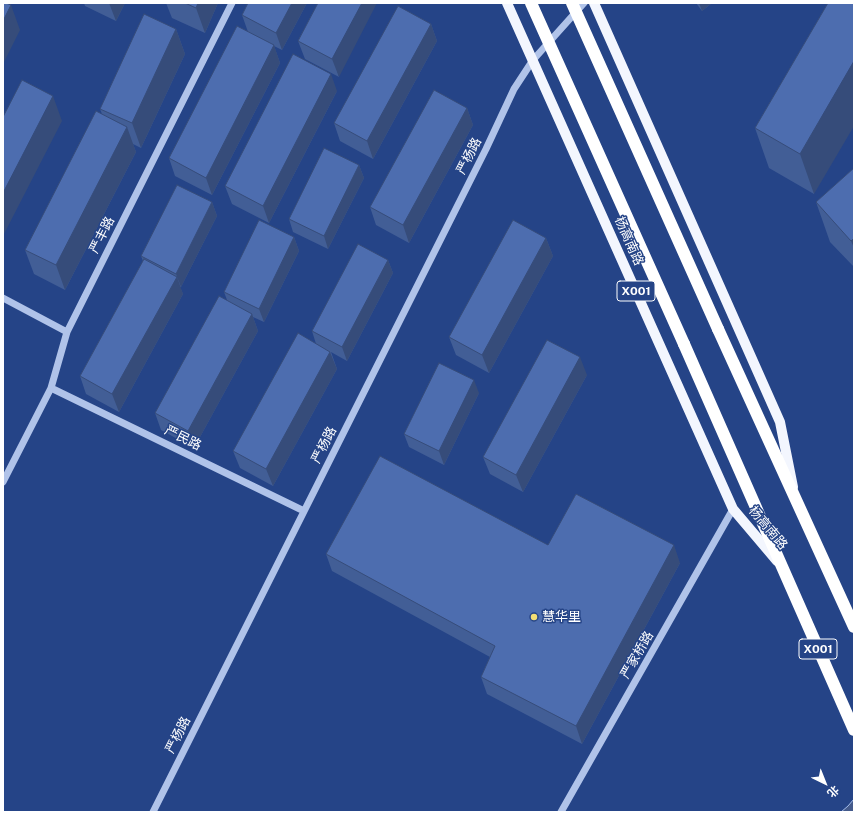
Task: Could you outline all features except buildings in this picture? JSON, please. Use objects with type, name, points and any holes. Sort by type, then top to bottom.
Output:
[{"type":"highway","name":"杨高南路","points":[[531,3],[684,344],[854,730]]},
{"type":"highway","points":[[572,3],[718,329],[854,627]]},
{"type":"main road","name":"杨高南路","points":[[507,3],[733,509],[782,567]]},
{"type":"main road","points":[[594,3],[780,422],[796,501]]},
{"type":"street","name":"严丰路","points":[[3,482],[51,388],[67,332],[232,3]]},
{"type":"street","name":"严杨路","points":[[153,812],[483,156],[514,89],[532,60],[584,3]]},
{"type":"street","points":[[3,298],[67,332]]},
{"type":"street","name":"严民路","points":[[51,388],[304,511]]},
{"type":"street","name":"严家桥路","points":[[561,812],[733,509]]},
{"type":"water","points":[[854,799],[854,812],[841,812],[848,806]]},
{"type":"place","name":"慧华里","points":[[534,617]]}]
